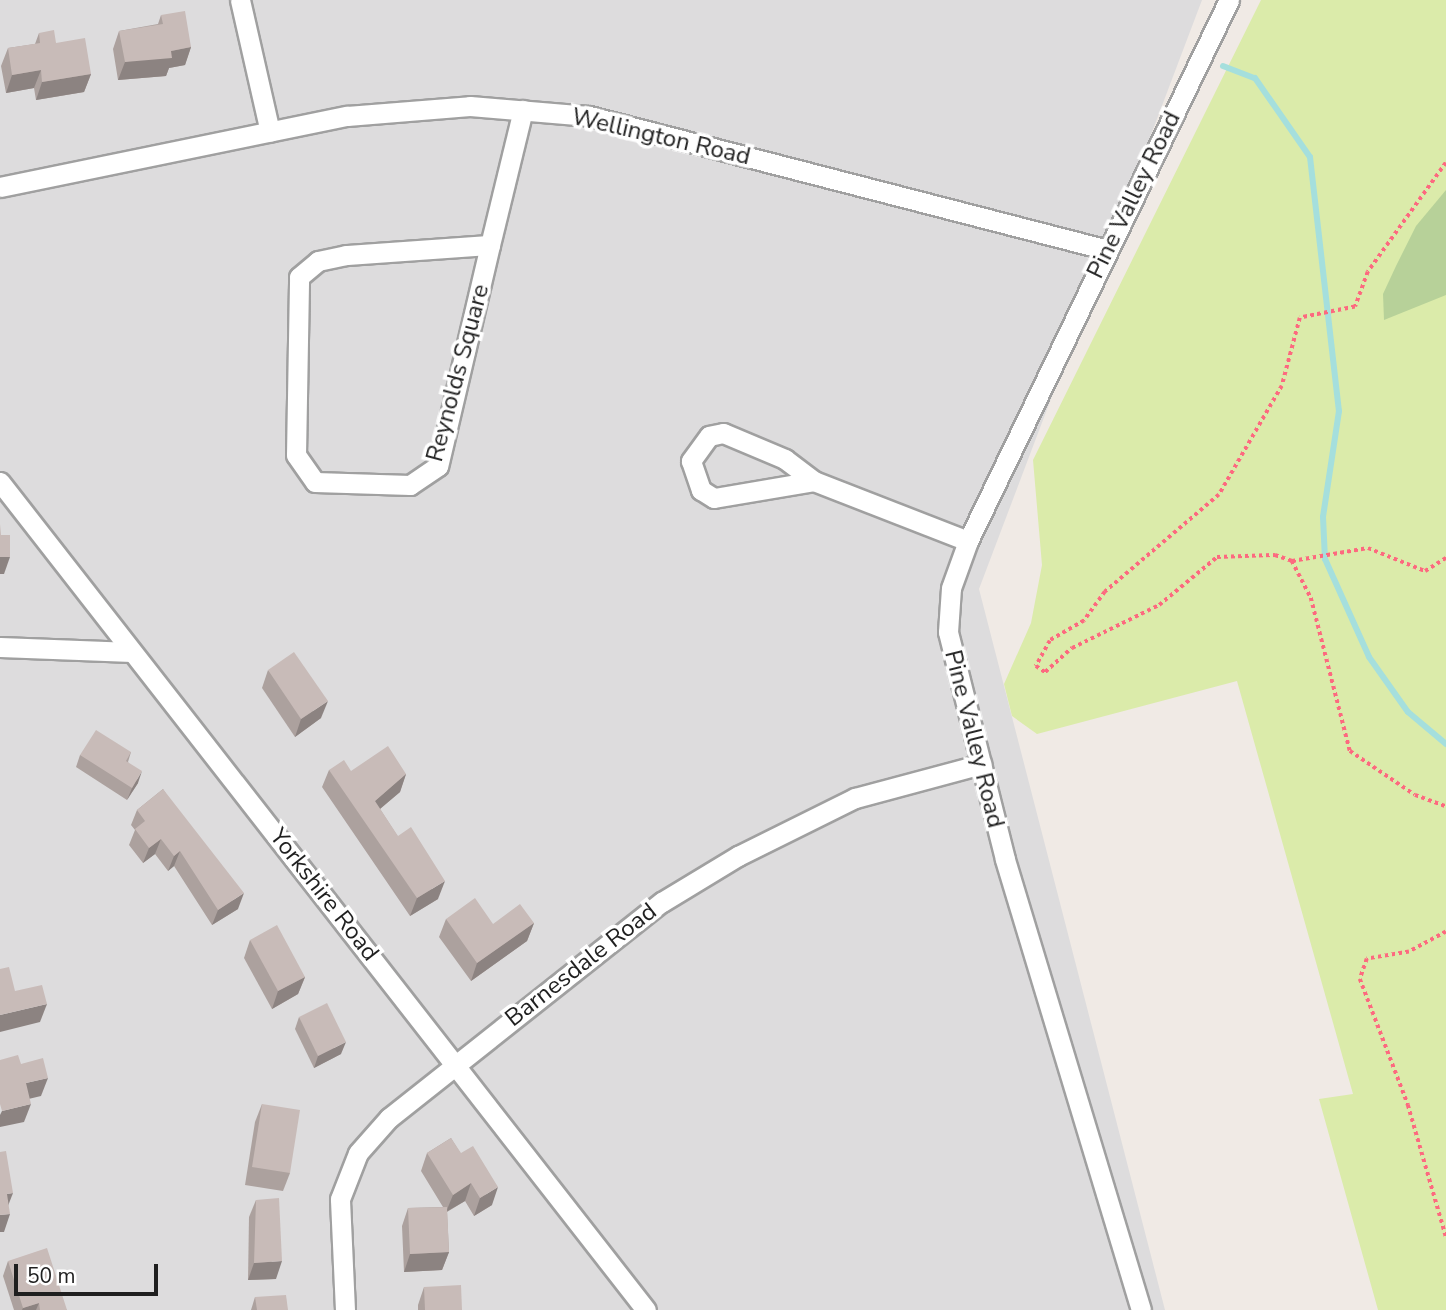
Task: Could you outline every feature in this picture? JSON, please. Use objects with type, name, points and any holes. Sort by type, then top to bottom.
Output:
[{"type":"street","points":[[240,0],[270,132]]},
{"type":"street","name":"Pine Valley Road","points":[[1141,1310],[1005,859],[948,632],[951,588],[968,541],[1229,0]]},
{"type":"street","name":"Wellington Road","points":[[0,187],[361,115],[470,106],[589,116],[1108,250]]},
{"type":"street","name":"Reynolds Square","points":[[491,245],[346,255],[318,261],[299,277],[296,454],[315,482],[410,485],[438,466],[491,245],[523,110]]},
{"type":"street","points":[[814,481],[714,498],[701,491],[691,461],[709,436],[723,433],[785,459],[814,481],[968,541]]},
{"type":"street","name":"Yorkshire Road","points":[[0,482],[646,1310]]},
{"type":"street","points":[[0,647],[132,652]]},
{"type":"street","name":"Barnesdale Road","points":[[345,1310],[337,1220],[347,1176],[370,1137],[455,1063],[662,902],[738,856],[855,798],[982,764]]},
{"type":"path","points":[[1446,163],[1362,280],[1355,307],[1342,311],[1310,313],[1297,325],[1282,386],[1231,480],[1172,540],[1105,592],[1084,621],[1050,641],[1037,666],[1045,672],[1072,648],[1159,605],[1217,557],[1253,551],[1292,561],[1342,552],[1377,550],[1424,571],[1446,558]]},
{"type":"path","points":[[1292,561],[1320,622],[1350,751],[1415,795],[1446,806]]},
{"type":"path","points":[[1446,932],[1409,952],[1367,959],[1360,979],[1408,1105],[1446,1237]]},
{"type":"shaded area","points":[[0,0],[1202,0],[979,589],[1165,1310],[0,1310]]},
{"type":"green space","points":[[1261,0],[1446,0],[1446,1310],[1378,1310],[1319,1099],[1353,1094],[1237,681],[1037,734],[1012,716],[1004,684],[1031,623],[1042,565],[1033,460]]},
{"type":"green space","points":[[1446,190],[1446,295],[1384,320],[1383,294],[1396,266],[1416,226]]},
{"type":"building","points":[[185,11],[191,47],[171,51],[172,58],[125,62],[119,31],[163,24],[161,15]]},
{"type":"building","points":[[54,30],[56,43],[85,38],[91,74],[42,82],[41,70],[12,75],[8,48],[40,43],[39,33]]},
{"type":"building","points":[[0,524],[1,535],[10,535],[10,557],[0,557]]},
{"type":"building","points":[[294,652],[328,701],[301,719],[268,670]]},
{"type":"building","points":[[96,730],[131,752],[126,761],[142,771],[132,788],[80,755]]},
{"type":"building","points":[[388,746],[406,774],[375,801],[398,836],[411,827],[445,881],[417,898],[329,770],[344,760],[351,771]]},
{"type":"building","points":[[163,789],[244,893],[218,910],[180,851],[174,856],[161,839],[149,848],[135,829],[145,821],[137,810]]},
{"type":"building","points":[[475,898],[493,924],[520,904],[534,923],[477,963],[446,919]]},
{"type":"building","points":[[277,925],[305,977],[278,991],[250,940]]},
{"type":"building","points":[[9,967],[15,991],[42,985],[47,1004],[0,1015],[0,969]]},
{"type":"building","points":[[327,1003],[346,1042],[318,1056],[299,1017]]},
{"type":"building","points":[[18,1055],[21,1064],[43,1058],[48,1078],[26,1083],[31,1104],[2,1111],[0,1060]]},
{"type":"building","points":[[262,1104],[300,1110],[290,1173],[252,1167]]},
{"type":"building","points":[[451,1138],[461,1153],[473,1146],[498,1187],[480,1198],[471,1183],[453,1195],[427,1153]]},
{"type":"building","points":[[6,1151],[13,1193],[7,1194],[10,1214],[0,1215],[0,1152]]},
{"type":"building","points":[[279,1198],[282,1261],[254,1263],[256,1200]]},
{"type":"building","points":[[447,1207],[449,1252],[410,1254],[408,1208]]},
{"type":"building","points":[[47,1248],[67,1310],[40,1310],[39,1303],[23,1308],[8,1261]]},
{"type":"building","points":[[461,1285],[462,1310],[425,1310],[424,1287]]},
{"type":"building","points":[[286,1295],[288,1310],[257,1310],[255,1297]]},
{"type":"waterway","points":[[1223,66],[1255,78],[1310,157],[1339,411],[1323,517],[1325,559],[1369,657],[1408,712],[1446,744]]}]
